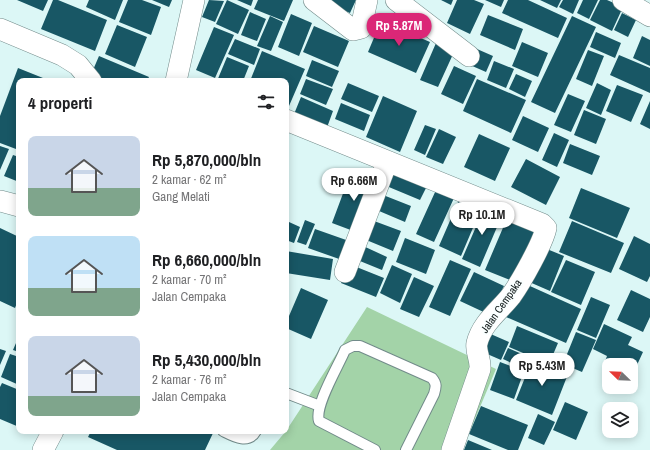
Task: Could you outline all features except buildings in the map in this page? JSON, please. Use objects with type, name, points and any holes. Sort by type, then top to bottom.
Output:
[{"type":"street","points":[[183,78],[194,0]]},
{"type":"street","points":[[314,0],[353,30],[361,28],[367,0]]},
{"type":"street","points":[[396,0],[469,56]]},
{"type":"street","points":[[0,29],[62,55],[78,65],[89,78]]},
{"type":"street","name":"Jalan Cempaka","points":[[289,121],[542,224],[546,228],[529,264],[511,295],[489,320],[479,338],[477,352],[480,359],[480,369],[452,450]]},
{"type":"street","points":[[345,272],[387,162]]},
{"type":"street","points":[[0,201],[16,205]]},
{"type":"street","points":[[43,450],[51,434]]},
{"type":"lane","points":[[375,450],[319,421],[320,406],[346,350],[353,346],[360,346],[432,378],[437,386],[406,450]]},
{"type":"lane","points":[[289,393],[320,406]]},
{"type":"lane","points":[[229,434],[240,439],[246,439],[252,434]]},
{"type":"green space","points":[[367,307],[496,369],[462,450],[270,450],[283,434],[289,434],[289,426]]}]
